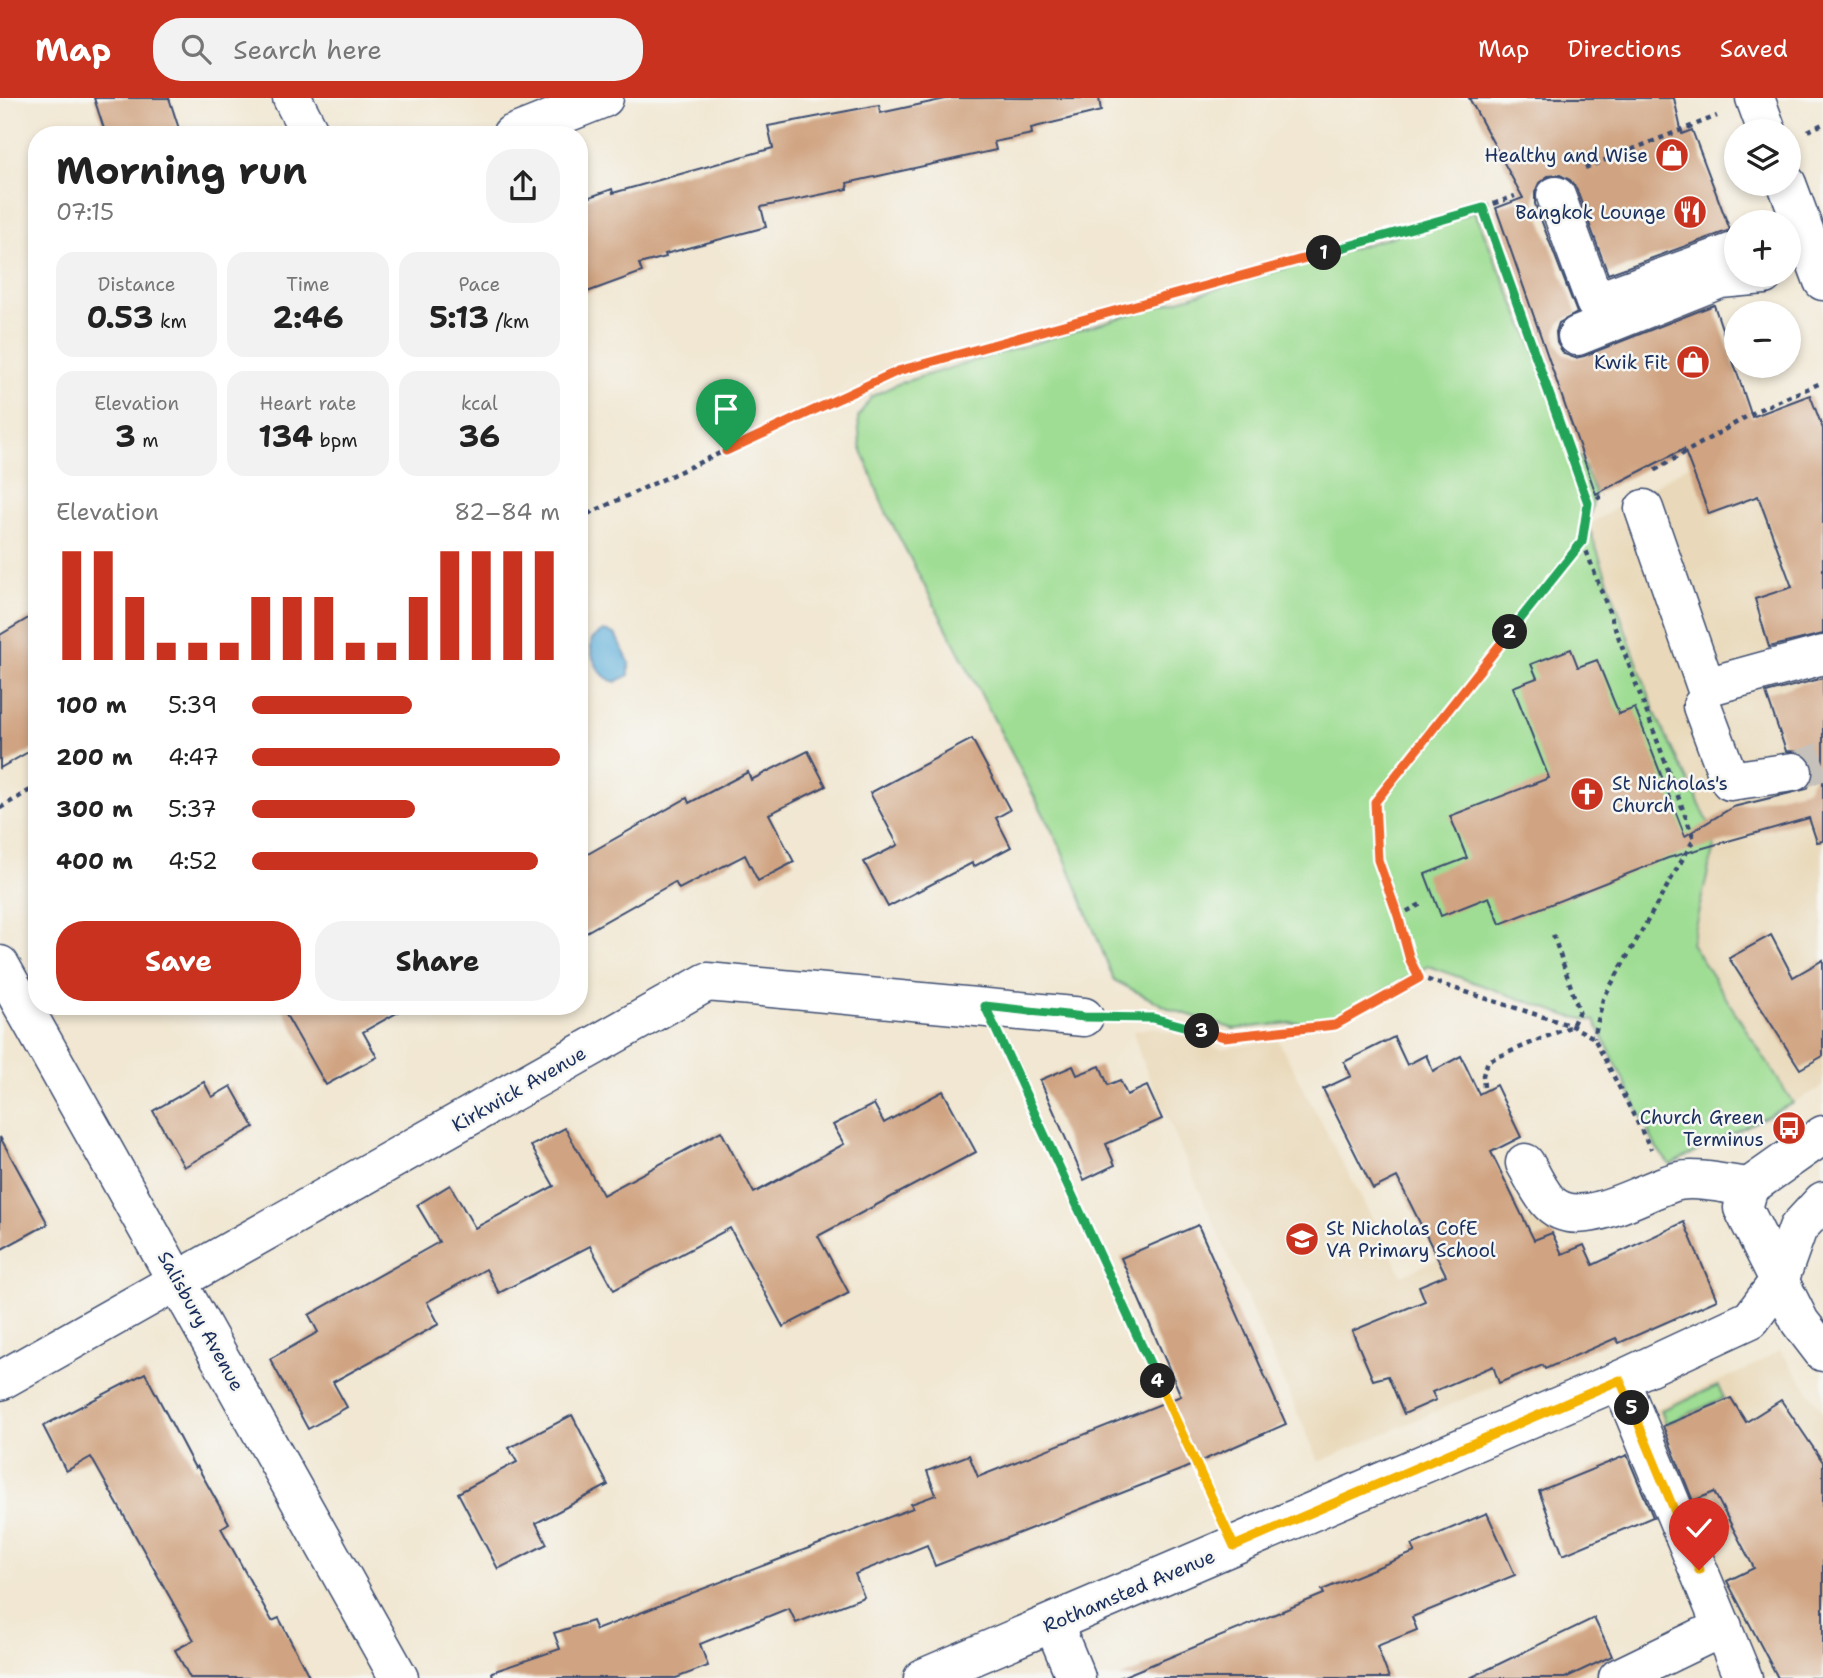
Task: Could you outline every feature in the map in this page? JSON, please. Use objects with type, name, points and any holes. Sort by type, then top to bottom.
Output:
[{"type":"street","points":[[292,98],[306,126]]},
{"type":"street","points":[[534,126],[604,98]]},
{"type":"street","points":[[1551,187],[1595,302],[1724,255]]},
{"type":"street","points":[[1791,196],[1809,258]]},
{"type":"street","points":[[1577,336],[1724,279]]},
{"type":"street","points":[[1635,491],[1706,687],[1823,656]]},
{"type":"street","points":[[1702,706],[1730,781],[1793,772]]},
{"type":"street","name":"Salisbury Avenue","points":[[0,965],[28,1014]]},
{"type":"street","name":"Kirkwick Avenue","points":[[0,1381],[707,982],[1084,1017]]},
{"type":"street","name":"Salisbury Avenue","points":[[28,1015],[179,1280],[399,1678]]},
{"type":"street","points":[[1823,1135],[1791,1154],[1749,1187],[1743,1208],[1800,1322],[1823,1352]]},
{"type":"street","points":[[1525,1163],[1548,1201],[1562,1212],[1588,1213],[1622,1204],[1679,1181],[1749,1187]]},
{"type":"street","name":"Rothamsted Avenue","points":[[923,1678],[1620,1380],[1751,1320],[1779,1281],[1798,1228],[1823,1201]]},
{"type":"street","points":[[1620,1380],[1744,1678]]},
{"type":"street","points":[[1053,1623],[1076,1678]]},
{"type":"street","points":[[1618,1678],[1723,1627]]},
{"type":"path","points":[[588,514],[898,371],[1483,208],[1551,187],[1760,110]]},
{"type":"path","points":[[1483,208],[1588,503],[1582,542],[1694,839],[1603,999],[1594,1038]]},
{"type":"path","points":[[1588,503],[1635,491],[1684,456],[1758,410],[1823,382]]},
{"type":"path","points":[[1582,542],[1375,802],[1378,860],[1410,960],[1419,978],[1572,1026],[1594,1038],[1643,1135],[1666,1173],[1679,1181]]},
{"type":"path","points":[[0,808],[28,791]]},
{"type":"path","points":[[1398,916],[1421,904]]},
{"type":"path","points":[[1484,1087],[1483,1075],[1488,1061],[1572,1026],[1579,1011],[1552,930]]},
{"type":"path","points":[[1084,1017],[1153,1018],[1224,1037],[1335,1025],[1419,978]]},
{"type":"path","points":[[985,1006],[1234,1546]]},
{"type":"shaded area","points":[[1823,433],[1823,1086],[1793,1103],[1691,943],[1716,838],[1656,715],[1588,525],[1692,463]]},
{"type":"shaded area","name":"St Nicholas CofE VA Primary School","points":[[1154,1027],[1221,1049],[1278,1040],[1402,1275],[1541,1214],[1562,1254],[1584,1245],[1593,1265],[1684,1222],[1717,1300],[1619,1343],[1616,1338],[1545,1369],[1542,1365],[1319,1462],[1140,1056],[1133,1031]]},
{"type":"shaded area","points":[[1780,1350],[1823,1412],[1823,1678],[1731,1678],[1622,1422],[1747,1369]]},
{"type":"green space","points":[[1475,212],[1595,492],[1588,525],[1656,715],[1716,838],[1691,943],[1793,1103],[1670,1165],[1656,1147],[1595,1021],[1568,1016],[1428,966],[1336,1018],[1234,1029],[1170,1009],[1114,980],[1060,846],[884,508],[860,445],[858,417],[872,396],[900,383]]},
{"type":"green space","points":[[1718,1386],[1724,1398],[1666,1424],[1661,1410]]},
{"type":"water","points":[[603,631],[615,634],[629,662],[629,675],[616,682],[600,671],[591,652],[592,639]]},
{"type":"building","points":[[94,98],[169,98],[178,126],[103,126]]},
{"type":"building","points":[[950,98],[1099,98],[1101,111],[1031,128],[1032,134],[994,142],[996,150],[847,183],[848,189],[761,207],[766,227],[665,254],[666,257],[639,264],[642,272],[588,292],[588,198],[612,189],[613,193],[773,148],[768,126],[879,105],[880,113]]},
{"type":"building","points":[[1469,98],[1674,98],[1682,134],[1692,130],[1724,214],[1724,232],[1608,274],[1576,188],[1570,180],[1560,175],[1548,176],[1539,183],[1535,192],[1535,204],[1577,313],[1559,323],[1557,343],[1564,354],[1575,358],[1584,356],[1714,305],[1724,334],[1724,378],[1739,378],[1752,417],[1810,395],[1823,429],[1823,634],[1769,647],[1755,599],[1792,587],[1758,496],[1709,514],[1684,449],[1596,494],[1496,208],[1523,198]]},
{"type":"building","points":[[28,618],[28,752],[0,768],[0,635]]},
{"type":"building","name":"St Nicholas's Church","points":[[1571,649],[1578,667],[1597,660],[1619,714],[1635,708],[1685,836],[1733,807],[1807,789],[1813,779],[1811,759],[1802,752],[1786,751],[1766,693],[1823,678],[1823,841],[1817,842],[1809,818],[1668,858],[1500,924],[1489,897],[1441,916],[1425,874],[1467,858],[1450,816],[1549,778],[1513,687],[1537,678],[1531,664]]},
{"type":"building","points":[[972,739],[1010,810],[996,818],[1011,847],[973,867],[972,863],[888,907],[864,862],[898,845],[870,793]]},
{"type":"building","points":[[808,751],[826,786],[769,814],[794,862],[758,881],[745,855],[679,889],[675,882],[588,931],[588,854],[687,798],[689,803],[748,772],[751,780]]},
{"type":"building","points":[[1771,935],[1793,977],[1823,960],[1823,1056],[1800,1069],[1729,958]]},
{"type":"building","points":[[286,1015],[393,1015],[363,1032],[377,1057],[326,1085]]},
{"type":"building","points":[[1394,1037],[1407,1065],[1426,1055],[1433,1071],[1461,1056],[1479,1094],[1496,1085],[1521,1137],[1491,1152],[1534,1240],[1552,1233],[1562,1254],[1584,1245],[1593,1265],[1684,1222],[1717,1300],[1619,1343],[1616,1338],[1545,1369],[1543,1365],[1499,1383],[1493,1366],[1432,1392],[1436,1400],[1404,1414],[1388,1376],[1373,1380],[1352,1331],[1425,1301],[1419,1286],[1446,1275],[1397,1177],[1373,1189],[1323,1089],[1351,1076],[1344,1062]]},
{"type":"building","points":[[1073,1066],[1077,1075],[1100,1066],[1108,1085],[1120,1080],[1127,1095],[1147,1086],[1162,1119],[1106,1144],[1115,1165],[1084,1180],[1040,1080]]},
{"type":"building","points":[[204,1082],[212,1097],[231,1086],[254,1127],[184,1167],[153,1111]]},
{"type":"building","points":[[943,1091],[976,1152],[818,1236],[849,1293],[783,1327],[730,1228],[614,1290],[590,1246],[499,1293],[486,1269],[427,1302],[439,1324],[333,1382],[347,1407],[308,1429],[270,1359],[318,1332],[309,1315],[439,1242],[417,1205],[450,1185],[475,1228],[554,1186],[531,1146],[565,1128],[603,1195],[721,1131],[754,1193],[844,1144],[833,1125],[874,1104],[884,1123]]},
{"type":"building","points":[[0,1137],[48,1224],[0,1250]]},
{"type":"building","points":[[1198,1225],[1286,1424],[1183,1469],[935,1566],[927,1545],[855,1574],[864,1597],[796,1623],[789,1608],[700,1644],[708,1666],[676,1678],[493,1678],[492,1672],[560,1649],[554,1633],[592,1621],[596,1630],[913,1508],[911,1504],[936,1495],[927,1471],[969,1455],[978,1477],[1181,1396],[1121,1258]]},
{"type":"building","points":[[145,1373],[195,1468],[197,1466],[229,1523],[221,1528],[272,1621],[279,1618],[310,1678],[190,1678],[175,1650],[194,1640],[91,1457],[66,1471],[43,1426]]},
{"type":"building","points":[[1731,1398],[1746,1422],[1781,1400],[1823,1462],[1823,1678],[1778,1678],[1727,1581],[1754,1568],[1714,1492],[1693,1501],[1663,1426]]},
{"type":"building","points":[[572,1415],[608,1485],[536,1523],[547,1544],[498,1569],[458,1493],[517,1462],[509,1448]]},
{"type":"building","points":[[1627,1455],[1653,1517],[1563,1555],[1539,1491]]},
{"type":"building","points":[[1487,1513],[1515,1575],[1412,1617],[1417,1630],[1377,1646],[1389,1678],[1119,1678],[1324,1594],[1322,1590],[1415,1552],[1412,1545]]},
{"type":"building","points":[[1594,1618],[1612,1656],[1565,1678],[1470,1678]]},
{"type":"tunnel","points":[[1793,772],[1823,761]]},
{"type":"place","name":"Healthy and Wise","points":[[1672,155]]},
{"type":"place","name":"Bangkok Lounge","points":[[1690,212]]},
{"type":"place","name":"Kwik Fit","points":[[1693,362]]},
{"type":"place","name":"St Nicholas's Church","points":[[1587,794]]},
{"type":"place","name":"Church Green Terminus","points":[[1789,1128]]},
{"type":"place","name":"St Nicholas CofE VA Primary School","points":[[1302,1239]]},
{"type":"route","points":[[726,451],[898,371],[1483,208],[1588,503],[1582,542],[1375,802],[1378,860],[1410,960],[1419,978],[1335,1025],[1224,1037],[1153,1018],[1084,1017],[985,1006],[1234,1546],[1620,1380],[1699,1570]]}]
